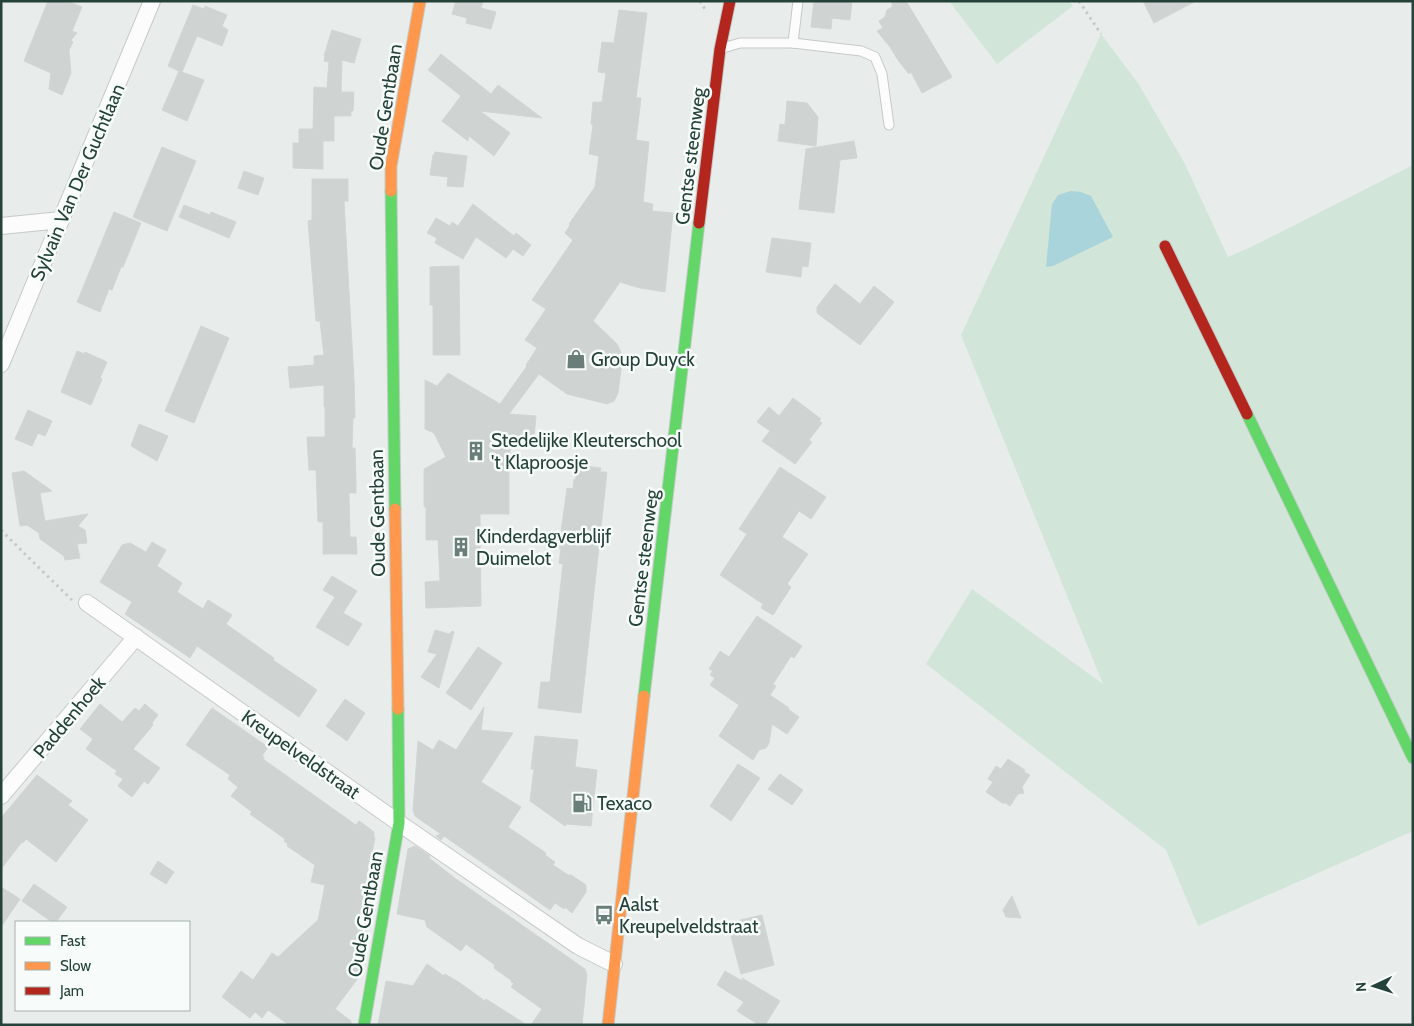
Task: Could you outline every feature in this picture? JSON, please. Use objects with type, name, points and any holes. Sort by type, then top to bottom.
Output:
[{"type":"street","name":"Sylvain Van Der Guchtlaan","points":[[1,364],[152,1]]},
{"type":"street","name":"Oude Gentbaan","points":[[364,1025],[398,823],[391,166],[420,1]]},
{"type":"street","name":"Gentse steenweg","points":[[608,1025],[720,49],[730,1]]},
{"type":"street","name":"Gentse steenweg","points":[[716,10],[722,36]]},
{"type":"street","points":[[1,226],[61,220]]},
{"type":"street","points":[[1165,246],[1413,758]]},
{"type":"street","name":"Kreupelveldstraat","points":[[87,604],[398,823],[578,946],[614,964]]},
{"type":"street","name":"Paddenhoek","points":[[1,796],[136,637]]},
{"type":"lane","points":[[793,43],[798,1]]},
{"type":"lane","points":[[720,49],[740,43],[793,43],[861,51],[875,57],[882,74],[889,125]]},
{"type":"path","points":[[1080,1],[1101,34]]},
{"type":"path","points":[[1,530],[73,600],[87,604]]},
{"type":"green space","points":[[949,1],[1069,1],[1073,6],[997,64]]},
{"type":"green space","points":[[1101,34],[1138,83],[1185,164],[1228,257],[1413,165],[1413,831],[1198,926],[1166,850],[926,664],[972,589],[1103,684],[961,335]]},
{"type":"water","points":[[1071,191],[1091,196],[1113,237],[1053,266],[1046,267],[1052,204],[1058,195]]},
{"type":"building","points":[[48,1],[67,1],[82,7],[72,31],[77,33],[71,40],[73,42],[69,50],[71,73],[62,95],[49,89],[51,73],[24,61]]},
{"type":"building","points":[[456,1],[483,1],[481,8],[496,12],[491,29],[466,23],[467,18],[452,14]]},
{"type":"building","points":[[814,1],[852,1],[850,20],[832,18],[831,29],[811,27]]},
{"type":"building","points":[[892,1],[906,1],[952,77],[922,93],[911,72],[909,74],[877,31],[883,28],[879,21],[885,17],[887,10],[892,7]]},
{"type":"building","points":[[1143,1],[1196,1],[1154,23]]},
{"type":"building","points":[[193,5],[204,9],[205,6],[227,15],[222,26],[228,30],[222,46],[197,36],[182,72],[204,80],[187,121],[162,110],[179,71],[168,66]]},
{"type":"building","points":[[619,10],[647,13],[636,98],[641,98],[636,140],[649,142],[643,202],[653,204],[652,211],[673,213],[665,292],[640,288],[620,282],[593,321],[617,344],[621,352],[622,362],[618,393],[614,401],[607,404],[567,394],[539,374],[509,414],[536,416],[533,447],[510,445],[509,514],[480,514],[481,606],[426,608],[425,582],[440,581],[438,540],[426,540],[424,469],[446,457],[434,433],[425,429],[425,380],[437,386],[448,373],[500,404],[527,366],[537,348],[525,340],[546,309],[532,300],[573,240],[565,233],[569,224],[595,187],[599,156],[589,154],[593,125],[591,124],[593,102],[602,102],[606,73],[598,72],[602,42],[614,43]]},
{"type":"building","points":[[332,30],[361,39],[354,63],[342,60],[341,92],[354,92],[353,111],[351,111],[351,116],[334,116],[334,141],[323,141],[323,169],[293,168],[293,143],[299,143],[299,129],[313,129],[314,87],[327,88],[329,62],[324,61],[324,56]]},
{"type":"building","points":[[441,54],[491,94],[498,85],[542,118],[480,111],[510,133],[494,156],[469,136],[468,141],[442,121],[461,96],[428,70]]},
{"type":"building","points":[[787,101],[807,103],[818,117],[816,146],[778,141],[780,124],[785,125]]},
{"type":"building","points":[[854,141],[857,158],[840,160],[834,213],[799,209],[806,149]]},
{"type":"building","points":[[162,147],[196,161],[167,231],[133,217]]},
{"type":"building","points":[[435,152],[467,156],[463,187],[447,186],[448,177],[430,175]]},
{"type":"building","points":[[244,171],[264,178],[258,195],[238,188]]},
{"type":"building","points":[[312,179],[348,179],[348,201],[344,201],[354,380],[355,418],[353,418],[352,448],[355,448],[356,482],[356,493],[349,493],[350,537],[356,537],[357,554],[323,554],[323,522],[318,522],[316,470],[309,470],[307,437],[325,437],[324,385],[290,388],[288,367],[314,365],[314,356],[324,355],[320,321],[316,321],[308,221],[312,220]]},
{"type":"building","points":[[473,204],[514,236],[516,233],[531,245],[523,256],[513,249],[506,258],[476,237],[463,259],[435,243],[437,238],[427,233],[436,218],[450,226],[452,222],[458,226]]},
{"type":"building","points":[[184,205],[210,215],[211,212],[236,222],[229,238],[179,217]]},
{"type":"building","points":[[114,212],[141,223],[123,267],[121,267],[112,290],[109,289],[100,312],[77,302]]},
{"type":"building","points":[[772,238],[811,243],[808,267],[802,266],[801,277],[766,272]]},
{"type":"building","points":[[459,266],[460,355],[433,355],[433,305],[430,305],[430,267]]},
{"type":"building","points":[[835,284],[860,304],[874,286],[894,302],[860,345],[817,313],[817,307]]},
{"type":"building","points":[[201,326],[229,338],[194,423],[165,411]]},
{"type":"building","points":[[77,351],[84,354],[85,352],[107,362],[91,405],[61,392]]},
{"type":"building","points":[[793,398],[821,419],[819,421],[822,423],[809,440],[812,442],[795,464],[762,441],[770,431],[757,422],[769,407],[779,416]]},
{"type":"building","points":[[28,410],[52,421],[45,436],[38,433],[32,446],[15,439]]},
{"type":"building","points":[[139,424],[168,436],[157,461],[131,446]]},
{"type":"building","points":[[577,465],[601,468],[600,472],[607,472],[581,713],[538,708],[541,682],[550,682],[563,564],[559,563],[561,548],[557,548],[567,488],[573,489]]},
{"type":"building","points":[[780,467],[826,497],[811,519],[799,511],[782,537],[808,554],[787,584],[791,587],[773,615],[761,608],[763,604],[720,575],[747,534],[739,529]]},
{"type":"building","points":[[24,471],[52,491],[40,493],[45,521],[88,514],[78,526],[85,530],[87,543],[77,544],[80,558],[65,560],[64,556],[40,539],[39,533],[27,525],[20,526],[12,473]]},
{"type":"building","points":[[152,542],[166,550],[157,566],[182,583],[177,592],[203,609],[208,600],[232,615],[226,624],[274,658],[273,660],[317,690],[299,717],[197,646],[190,658],[125,614],[132,602],[100,582],[122,545],[130,543],[146,552]]},
{"type":"building","points":[[332,576],[357,591],[343,613],[362,624],[348,646],[316,627],[335,597],[323,590]]},
{"type":"building","points":[[757,616],[802,646],[794,658],[791,656],[773,684],[776,686],[770,695],[799,717],[787,734],[772,724],[769,743],[766,748],[759,750],[753,760],[719,736],[739,705],[710,685],[715,678],[710,675],[713,671],[709,669],[720,651],[729,657]]},
{"type":"building","points":[[435,630],[449,634],[452,631],[454,632],[439,688],[421,677],[437,654],[428,652]]},
{"type":"building","points":[[478,647],[502,663],[471,710],[446,693]]},
{"type":"building","points":[[345,699],[365,713],[347,741],[326,726]]},
{"type":"building","points":[[100,704],[122,722],[135,708],[139,711],[145,704],[158,715],[152,723],[153,725],[133,749],[160,768],[148,784],[144,781],[132,797],[118,786],[123,779],[115,774],[117,771],[86,749],[93,739],[80,729]]},
{"type":"building","points":[[484,707],[481,730],[513,733],[481,782],[521,807],[508,827],[546,853],[545,855],[555,862],[553,865],[586,885],[586,892],[572,913],[565,907],[564,909],[555,903],[550,910],[444,836],[441,840],[436,836],[441,834],[415,816],[413,810],[418,741],[433,750],[439,740],[456,750]]},
{"type":"building","points":[[212,708],[268,747],[262,756],[264,757],[263,759],[356,825],[359,821],[374,832],[375,838],[357,930],[362,930],[356,960],[361,963],[358,978],[335,1009],[351,1021],[351,1025],[289,1025],[268,1010],[262,1018],[255,1012],[250,1018],[222,997],[241,971],[253,980],[272,953],[278,957],[318,920],[325,885],[311,882],[315,865],[287,846],[288,844],[284,841],[285,839],[250,814],[252,812],[231,796],[238,787],[228,779],[230,775],[186,745]]},
{"type":"building","points":[[535,736],[578,740],[575,767],[597,770],[591,826],[567,824],[565,826],[530,801],[534,769],[531,769]]},
{"type":"building","points":[[1008,759],[1030,775],[1022,787],[1024,793],[1018,794],[1010,806],[986,792],[993,782],[988,779],[996,766],[1001,769]]},
{"type":"building","points":[[738,764],[760,778],[731,821],[710,806]]},
{"type":"building","points":[[780,774],[803,790],[792,805],[768,789]]},
{"type":"building","points":[[37,775],[72,801],[68,805],[88,820],[56,862],[26,839],[1,869],[1,818]]},
{"type":"building","points":[[415,846],[430,856],[429,858],[456,879],[585,969],[587,975],[582,1025],[531,1025],[542,1009],[511,987],[514,983],[494,968],[495,965],[466,944],[461,951],[427,927],[425,920],[397,914],[408,849]]},
{"type":"building","points":[[158,861],[174,872],[166,884],[150,874]]},
{"type":"building","points":[[34,884],[67,907],[57,921],[51,921],[22,901]]},
{"type":"building","points":[[1,887],[20,899],[1,927]]},
{"type":"building","points":[[1012,896],[1021,918],[1006,917],[1003,910]]},
{"type":"building","points":[[762,915],[774,965],[741,974],[729,929],[741,926],[740,920]]},
{"type":"building","points":[[427,964],[527,1025],[378,1025],[386,981],[413,986]]},
{"type":"building","points":[[725,971],[742,981],[742,978],[780,1001],[765,1025],[759,1025],[737,1011],[744,1002],[717,985]]},
{"type":"traffic: fast","points":[[391,191],[395,509]]},
{"type":"traffic: fast","points":[[644,696],[699,223]]},
{"type":"traffic: fast","points":[[1247,414],[1413,758]]},
{"type":"traffic: fast","points":[[364,1025],[399,823],[398,709]]},
{"type":"traffic: slow","points":[[391,191],[391,166],[420,1]]},
{"type":"traffic: slow","points":[[395,509],[398,709]]},
{"type":"traffic: slow","points":[[608,1025],[644,696]]},
{"type":"traffic: jam","points":[[699,223],[720,49],[730,1]]},
{"type":"traffic: jam","points":[[1165,246],[1247,414]]},
{"type":"place","name":"Group Duyck","points":[[576,359]]},
{"type":"place","name":"Stedelijke Kleuterschool 't Klaproosje","points":[[476,451]]},
{"type":"place","name":"Kinderdagverblijf Duimelot","points":[[461,547]]},
{"type":"place","name":"Texaco","points":[[582,803]]},
{"type":"place","name":"Aalst Kreupelveldstraat","points":[[604,915]]}]
